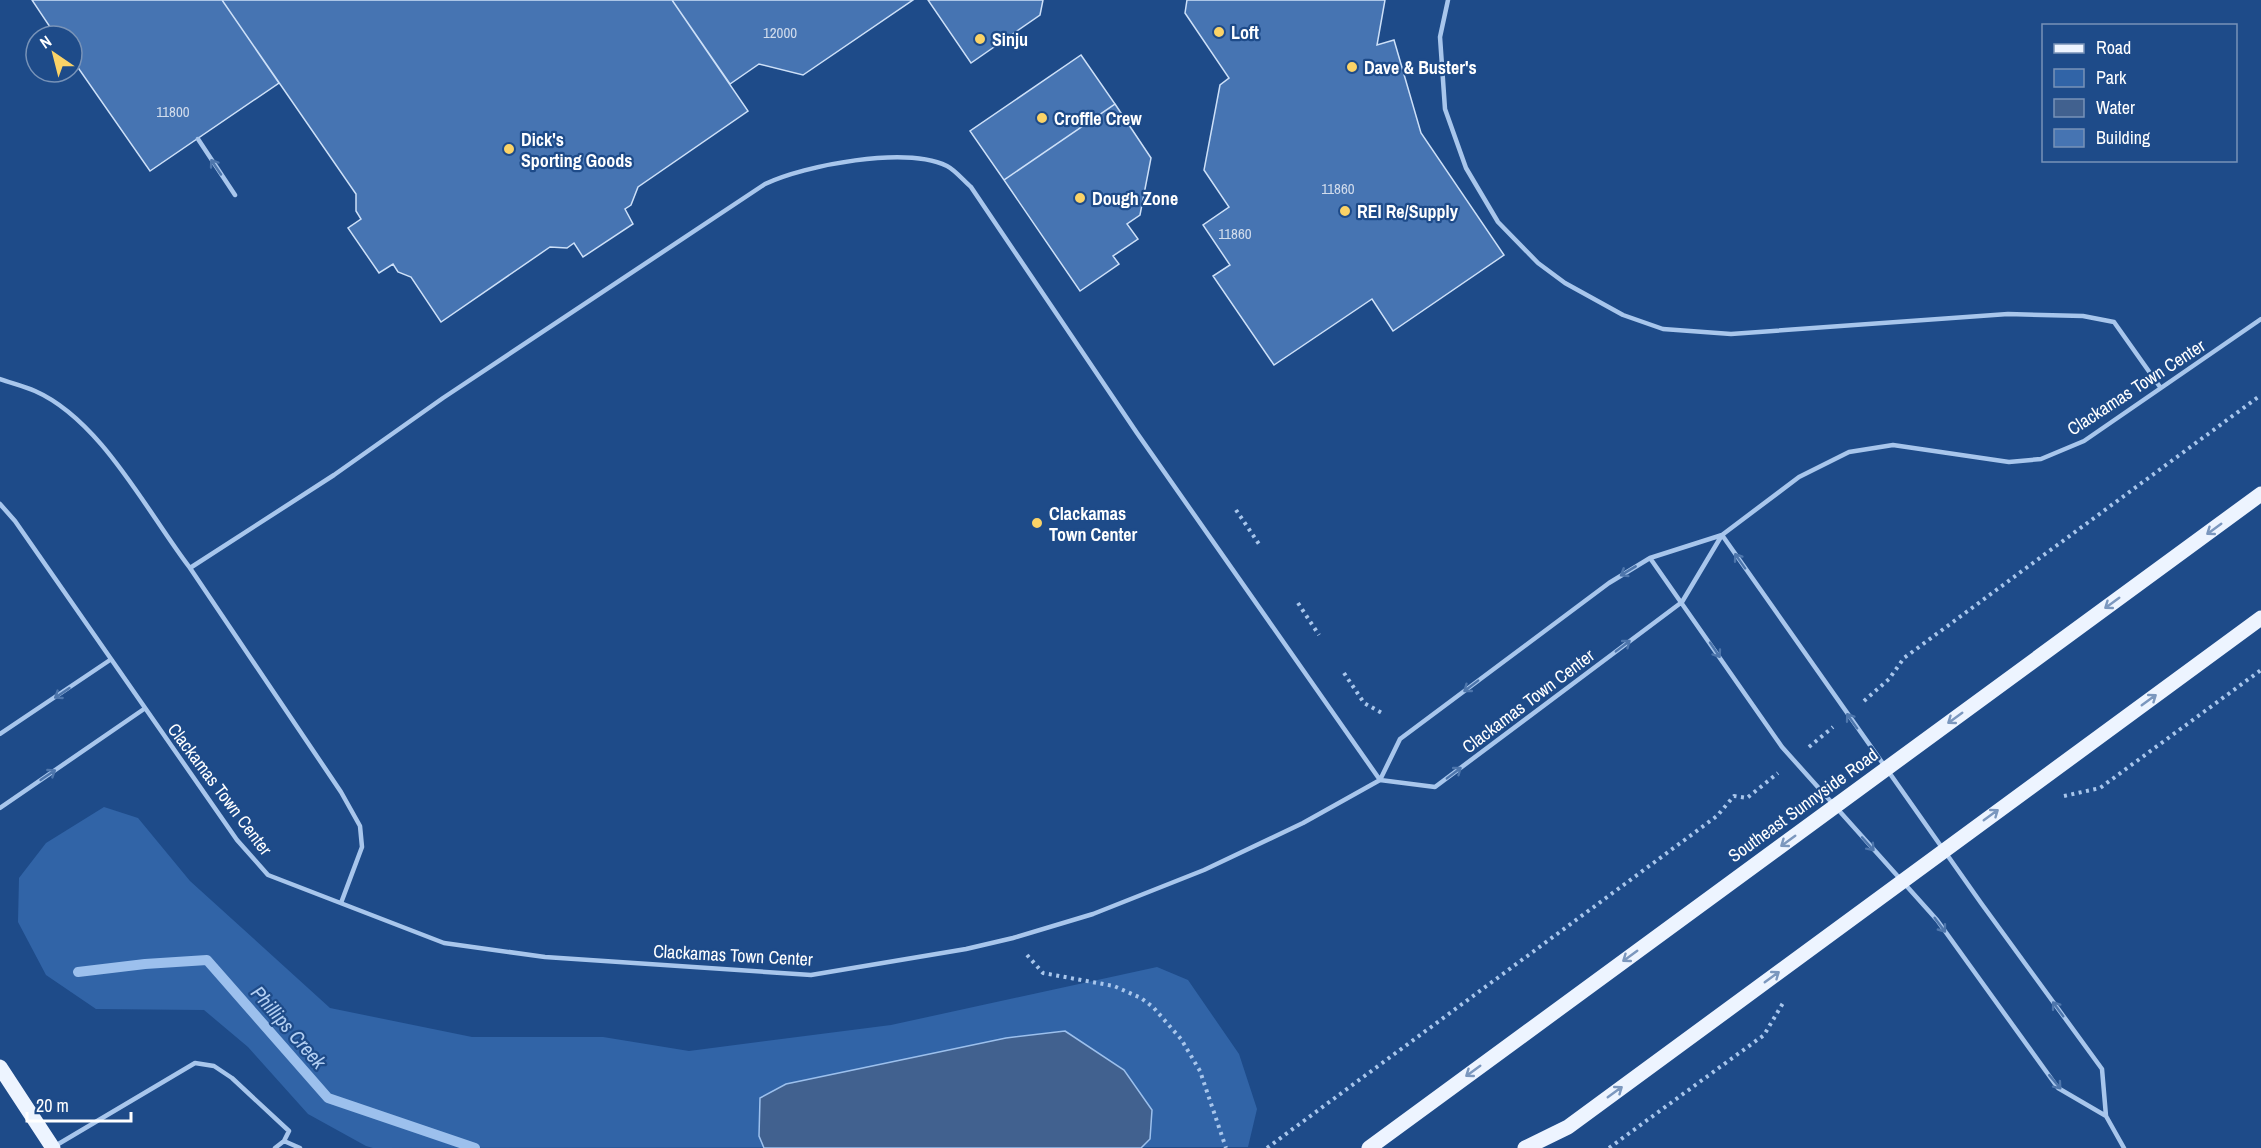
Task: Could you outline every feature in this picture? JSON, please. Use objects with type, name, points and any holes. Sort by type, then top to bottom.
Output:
[{"type":"main road","name":"Southeast Sunnyside Road","points":[[1369,1148],[2261,494]]},
{"type":"main road","points":[[1525,1148],[1568,1127],[2261,618]]},
{"type":"main road","points":[[0,1067],[52,1148]]},
{"type":"lane","points":[[1448,0],[1440,37],[1445,109],[1466,168],[1498,222],[1538,263],[1565,283],[1623,315],[1663,329],[1731,334],[2008,315],[2084,316],[2114,322],[2160,387]]},
{"type":"lane","points":[[198,139],[235,195]]},
{"type":"lane","points":[[189,568],[334,475],[443,398],[765,184],[821,166],[881,158],[910,158],[947,166],[971,187],[1137,433],[1380,780]]},
{"type":"lane","name":"Clackamas Town Center","points":[[0,504],[15,521],[237,840],[268,875],[444,943],[545,957],[811,975],[966,949],[1013,938],[1093,914],[1204,870],[1303,823],[1380,780],[1400,739],[1609,583],[1650,558],[1722,535],[1799,477],[1849,452],[1893,446],[2009,462],[2041,459],[2084,441],[2261,319]]},
{"type":"lane","points":[[0,380],[35,391],[57,403],[98,438],[341,792],[360,826],[362,847],[341,903]]},
{"type":"lane","points":[[1722,535],[2102,1069],[2106,1116],[2124,1148]]},
{"type":"lane","name":"Clackamas Town Center","points":[[1380,780],[1435,787],[1682,602],[1722,535]]},
{"type":"lane","points":[[1650,558],[1782,747],[1937,920],[2058,1088],[2106,1116]]},
{"type":"lane","points":[[0,734],[111,660]]},
{"type":"lane","points":[[0,808],[144,709]]},
{"type":"lane","points":[[52,1148],[195,1063],[214,1066],[232,1078],[289,1131],[284,1142],[274,1148]]},
{"type":"lane","points":[[284,1142],[300,1148]]},
{"type":"path","points":[[1267,1148],[1717,816],[1734,796],[1748,798],[1889,679],[1904,658],[2261,395]]},
{"type":"path","points":[[1236,510],[1261,547]]},
{"type":"path","points":[[1298,603],[1319,635]]},
{"type":"path","points":[[2063,796],[2100,788],[2261,670]]},
{"type":"path","points":[[1344,673],[1364,703],[1382,713]]},
{"type":"path","points":[[1043,973],[1114,986],[1141,998],[1153,1007],[1181,1039],[1200,1071],[1226,1148]]},
{"type":"path","points":[[1609,1148],[1764,1035],[1785,1000]]},
{"type":"green space","points":[[104,807],[138,818],[190,881],[330,1008],[472,1037],[603,1037],[689,1051],[891,1025],[1157,967],[1188,980],[1239,1054],[1257,1109],[1248,1147],[373,1148],[366,1146],[308,1114],[248,1047],[204,1010],[96,1009],[46,975],[18,922],[19,878],[46,843]]},
{"type":"water","points":[[1065,1031],[1124,1070],[1152,1110],[1150,1139],[1141,1148],[764,1148],[759,1136],[760,1098],[786,1084],[1006,1038]]},
{"type":"building","points":[[32,0],[222,0],[279,83],[150,171],[84,76],[84,24],[48,24]]},
{"type":"building","name":"Dick's Sporting Goods","points":[[222,0],[672,0],[748,111],[638,187],[631,205],[625,209],[633,224],[583,257],[574,243],[567,248],[550,247],[441,322],[411,277],[398,272],[393,264],[379,273],[348,228],[361,219],[356,211],[356,194]]},
{"type":"building","points":[[672,0],[913,0],[803,75],[759,64],[730,84]]},
{"type":"building","name":"Sinju","points":[[928,0],[1043,0],[1040,15],[971,63]]},
{"type":"building","points":[[1187,0],[1385,0],[1377,45],[1394,40],[1421,133],[1504,255],[1393,331],[1372,299],[1274,365],[1213,276],[1230,265],[1203,225],[1229,207],[1204,170],[1220,85],[1229,78],[1185,13]]},
{"type":"building","name":"Croffle Crew","points":[[1081,55],[1115,104],[1004,180],[970,131]]},
{"type":"building","name":"Dough Zone","points":[[1115,104],[1151,158],[1140,215],[1127,224],[1138,239],[1113,256],[1119,264],[1080,291],[1004,180]]},
{"type":"waterway","name":"Phillips Creek","points":[[78,972],[207,960],[328,1098],[475,1148]]},
{"type":"place","name":"Loft","points":[[1219,32]]},
{"type":"place","name":"Sinju","points":[[980,39]]},
{"type":"place","name":"Dave & Buster's","points":[[1352,67]]},
{"type":"place","name":"Croffle Crew","points":[[1042,118]]},
{"type":"place","name":"Dick's Sporting Goods","points":[[509,149]]},
{"type":"place","name":"Dough Zone","points":[[1080,198]]},
{"type":"place","name":"REI Re/Supply","points":[[1345,211]]},
{"type":"place","name":"Clackamas Town Center","points":[[1037,523]]}]
